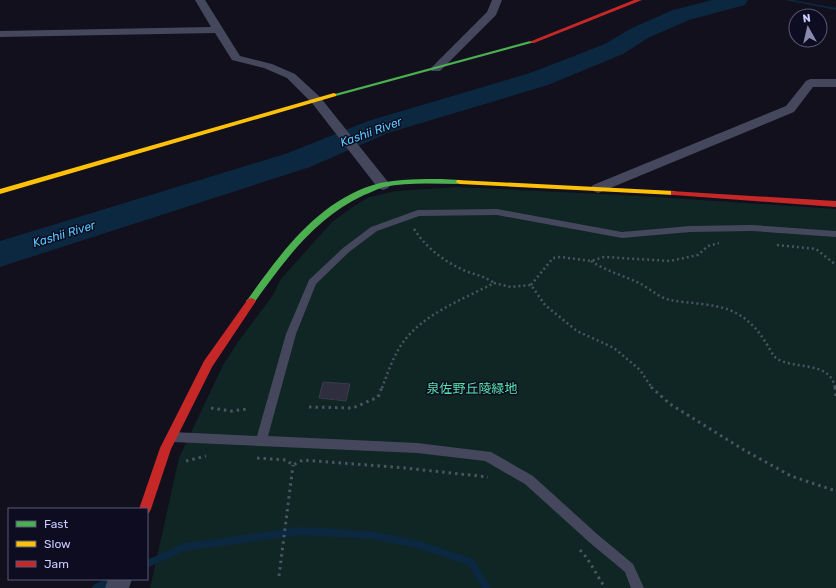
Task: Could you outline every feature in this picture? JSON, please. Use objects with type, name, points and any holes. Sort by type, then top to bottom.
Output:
[{"type":"street","points":[[200,0],[236,58],[268,66],[291,76],[316,100],[383,185]]},
{"type":"street","points":[[0,192],[316,100],[436,69],[531,42],[639,0]]},
{"type":"street","points":[[436,69],[492,13],[493,2]]},
{"type":"street","points":[[0,34],[218,30]]},
{"type":"street","points":[[598,188],[790,109],[810,83],[836,83]]},
{"type":"street","points":[[145,508],[166,448],[208,364],[271,273],[302,235],[335,208],[354,196],[383,185],[436,181],[598,188],[836,204]]},
{"type":"lane","points":[[261,441],[291,334],[312,282],[346,250],[374,229],[408,218],[418,213],[497,212],[622,235],[690,229],[752,228],[836,234]]},
{"type":"lane","points":[[171,437],[417,448],[487,456],[529,480],[593,538],[629,568],[638,588]]},
{"type":"path","points":[[408,218],[417,236],[428,249],[460,268],[489,279],[494,283],[511,287],[531,284],[553,258],[561,257],[591,261],[604,257],[670,261],[698,255],[708,246],[725,242]]},
{"type":"path","points":[[772,244],[816,249],[836,265]]},
{"type":"path","points":[[591,261],[641,284],[668,300],[710,306],[734,312],[746,319],[759,331],[775,358],[787,363],[811,367],[824,372],[834,383],[836,397]]},
{"type":"path","points":[[309,407],[353,408],[378,397],[392,364],[407,336],[435,315],[494,283]]},
{"type":"path","points":[[531,284],[545,305],[577,331],[614,348],[640,370],[651,387],[670,404],[744,450],[791,476],[836,491]]},
{"type":"path","points":[[211,402],[208,408],[230,411],[247,409]]},
{"type":"path","points":[[182,466],[187,460],[209,455]]},
{"type":"path","points":[[252,458],[286,460],[293,465]]},
{"type":"path","points":[[293,465],[303,460],[486,476],[493,479]]},
{"type":"path","points":[[279,576],[293,465]]},
{"type":"path","points":[[577,547],[587,558],[605,588]]},
{"type":"green space","name":"泉佐野丘陵緑地","points":[[457,187],[640,196],[836,209],[836,588],[150,588],[179,458],[223,365],[273,295],[280,280],[332,222],[369,197],[396,191]]},
{"type":"building","points":[[323,382],[350,384],[346,401],[319,398]]},
{"type":"waterway","name":"Kashii River","points":[[0,254],[299,160],[378,127],[539,79],[614,49],[640,33],[681,15],[737,0]]},
{"type":"waterway","points":[[787,0],[836,9]]},
{"type":"waterway","points":[[148,564],[184,547],[301,531],[371,535],[420,545],[471,562],[487,588]]},
{"type":"waterway","points":[[96,588],[113,580]]},
{"type":"traffic: fast","points":[[334,95],[532,42]]},
{"type":"traffic: fast","points":[[251,301],[274,268],[301,237],[331,210],[348,199],[384,185],[441,181],[460,182]]},
{"type":"traffic: slow","points":[[0,192],[334,95]]},
{"type":"traffic: slow","points":[[460,182],[674,193]]},
{"type":"traffic: jam","points":[[532,42],[639,0]]},
{"type":"traffic: jam","points":[[674,193],[836,204]]},
{"type":"traffic: jam","points":[[145,508],[166,448],[208,364],[251,301]]}]
